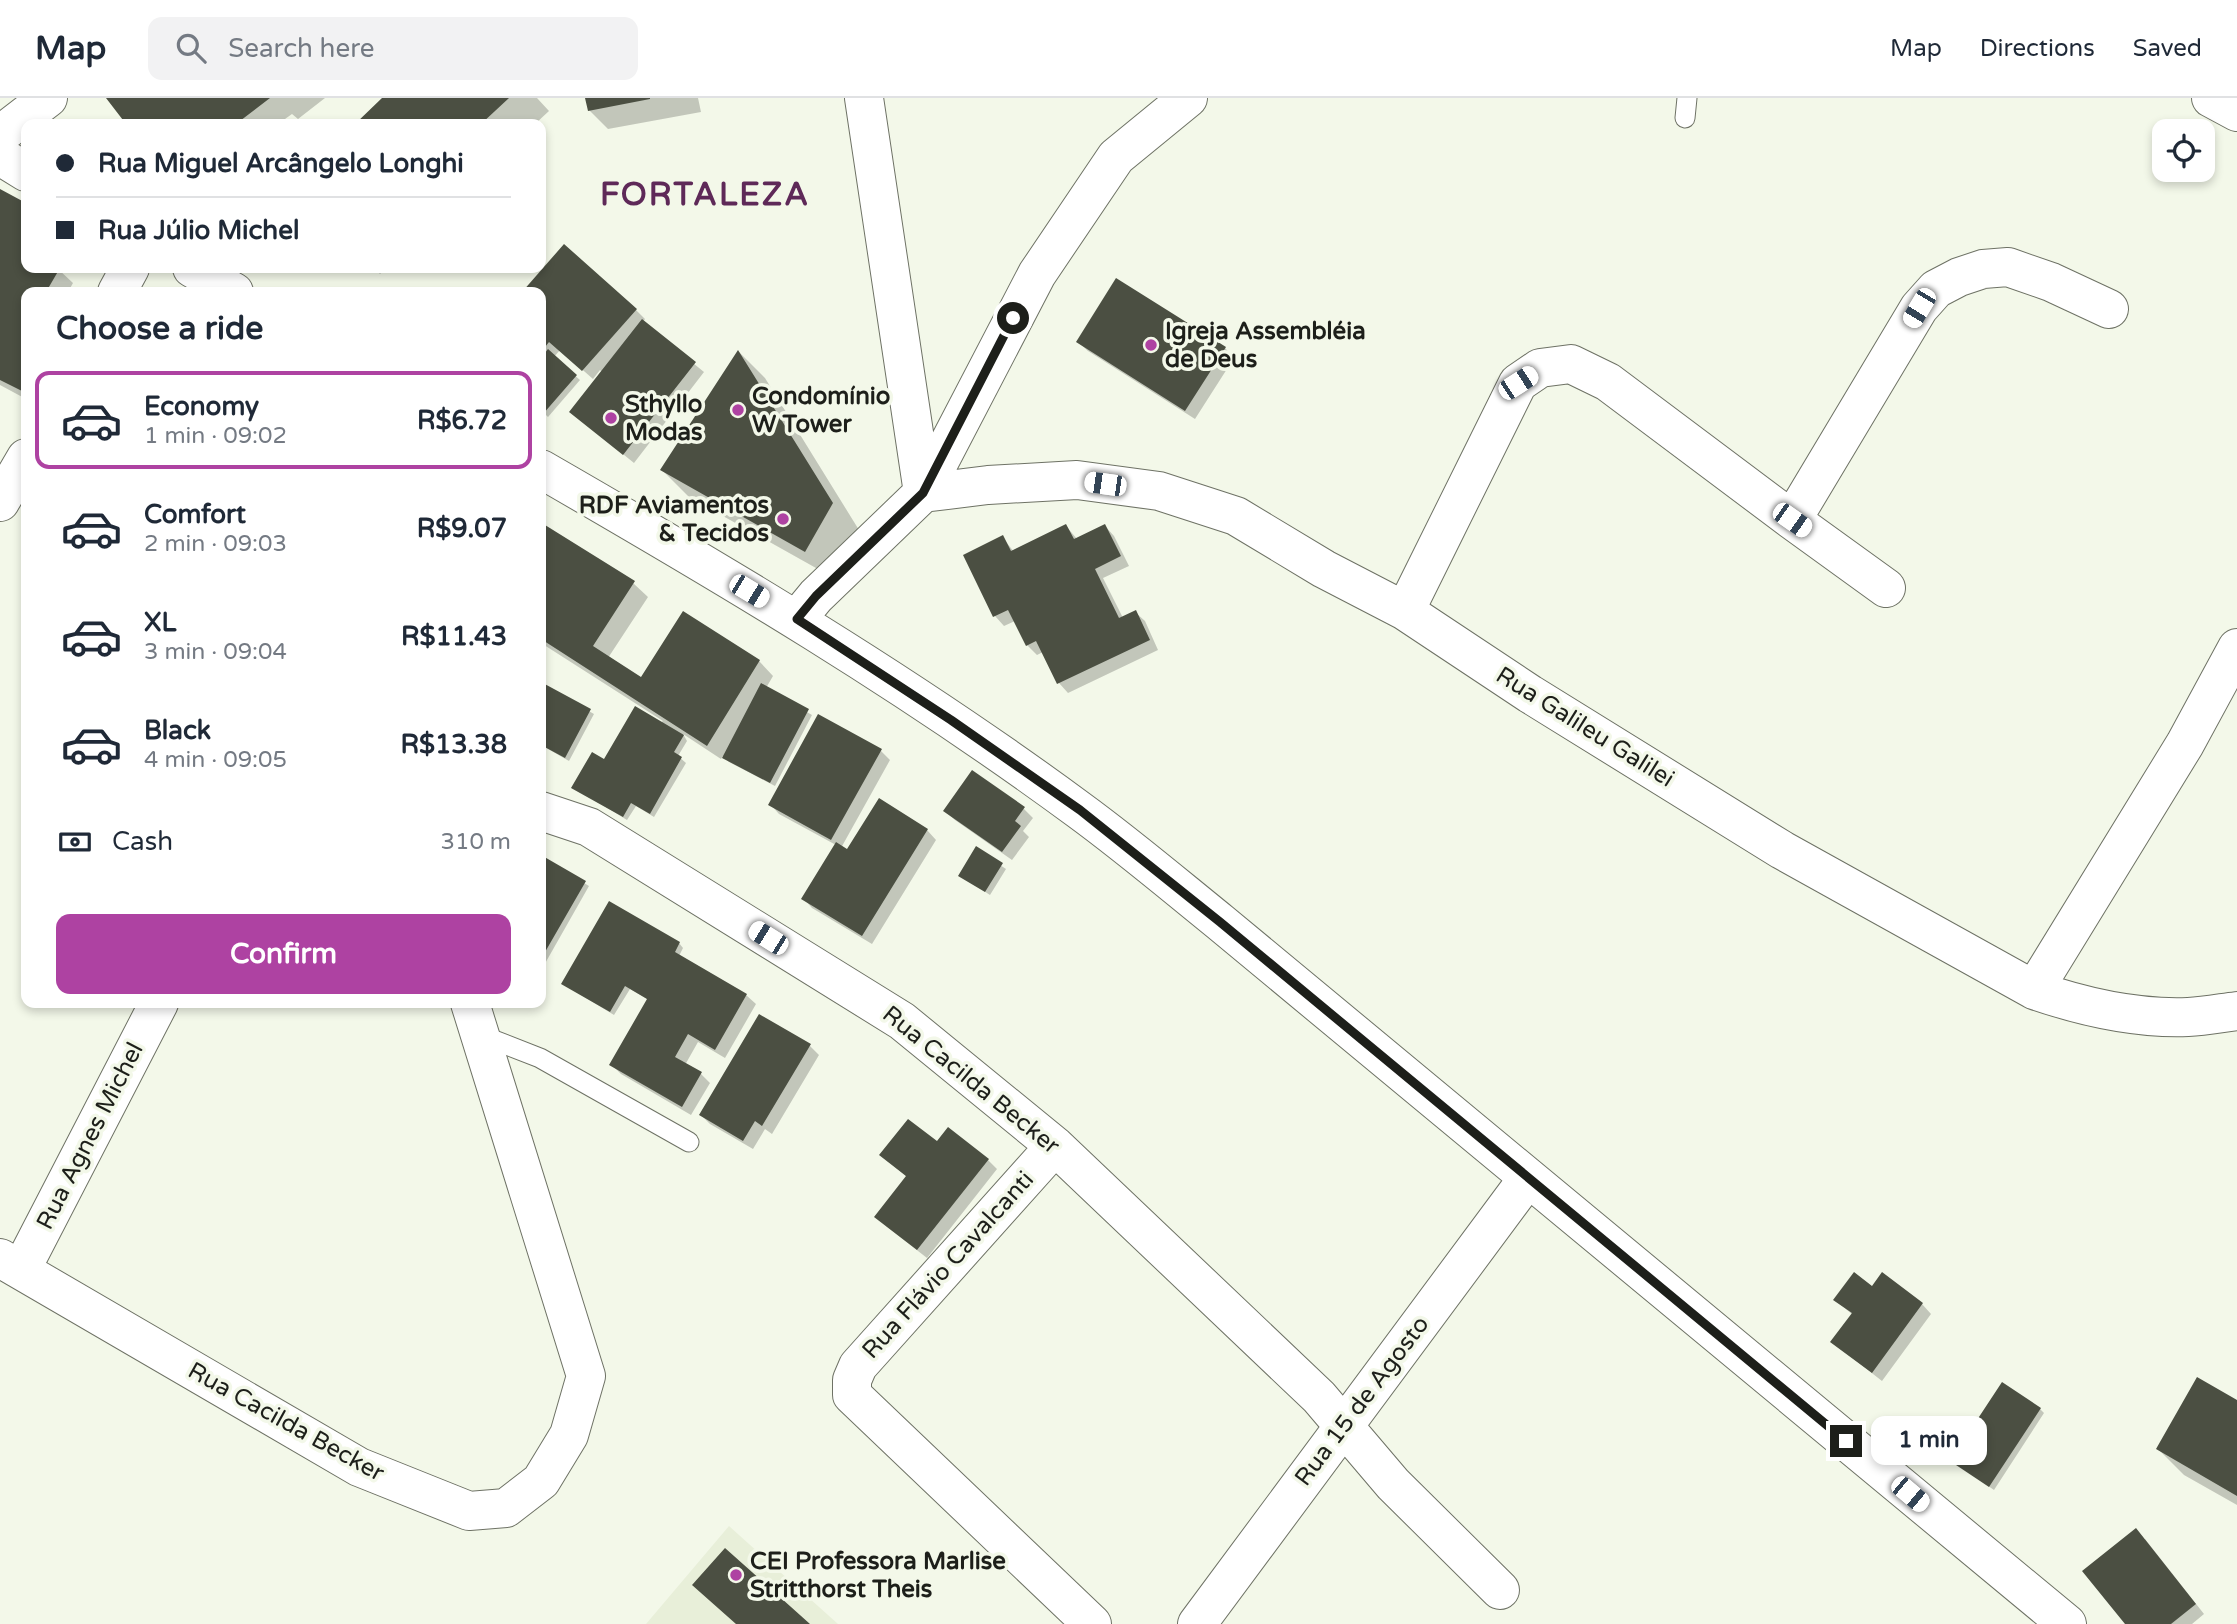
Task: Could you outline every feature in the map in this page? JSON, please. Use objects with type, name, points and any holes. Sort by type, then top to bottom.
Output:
[{"type":"street","points":[[0,135],[48,98]]},
{"type":"street","points":[[864,98],[923,493]]},
{"type":"street","points":[[797,619],[816,596],[923,493],[1037,274],[1116,157],[1188,98]]},
{"type":"street","points":[[2211,98],[2237,112]]},
{"type":"street","points":[[0,156],[21,169]]},
{"type":"street","points":[[1792,520],[1919,308],[1936,289],[1959,277],[2008,267],[2051,282],[2109,309]]},
{"type":"street","points":[[201,273],[225,287]]},
{"type":"street","points":[[1405,611],[1518,383],[1540,369],[1571,364],[1608,382],[1886,587]]},
{"type":"street","points":[[0,502],[21,466]]},
{"type":"street","points":[[546,471],[797,619],[951,720],[1080,810],[1220,922],[2067,1624]]},
{"type":"street","name":"Rua Galileu Galilei","points":[[923,493],[988,485],[1077,480],[1159,491],[1236,516],[1324,569],[1405,611],[1530,694],[1782,849],[2034,990],[2059,999],[2130,1014],[2188,1017],[2237,1011]]},
{"type":"street","points":[[2034,990],[2185,744],[2237,648]]},
{"type":"street","name":"Rua Cacilda Becker","points":[[546,813],[589,827],[902,1021],[1055,1146],[1319,1397],[1393,1484],[1500,1590]]},
{"type":"street","name":"Rua Agnes Michel","points":[[10,1264],[156,1008]]},
{"type":"street","name":"Rua Cacilda Becker","points":[[10,1264],[359,1467],[469,1511],[506,1508],[541,1481],[569,1435],[586,1376],[476,1019]]},
{"type":"street","name":"Rua Flávio Cavalcanti","points":[[1055,1146],[858,1366],[852,1380],[852,1395],[1092,1624]]},
{"type":"street","name":"Rua 15 de Agosto","points":[[1197,1624],[1528,1178]]},
{"type":"lane","points":[[1685,118],[1687,98]]},
{"type":"lane","points":[[476,1019],[689,1142]]},
{"type":"shaded area","name":"CEI Professora Marlise Stritthorst Theis","points":[[729,1526],[838,1624],[646,1624]]},
{"type":"building","points":[[106,98],[270,98],[243,119],[122,119]]},
{"type":"building","points":[[382,98],[509,98],[486,119],[360,119]]},
{"type":"building","points":[[585,98],[650,98],[650,99],[588,111]]},
{"type":"building","points":[[0,189],[21,200],[21,273],[57,273],[49,287],[21,287],[21,390],[0,380]]},
{"type":"building","points":[[564,244],[637,309],[582,371],[549,342],[546,346],[546,287],[526,287],[539,273],[546,273],[546,265]]},
{"type":"building","name":"Igreja Assembléia de Deus","points":[[1116,278],[1226,347],[1185,411],[1076,342]]},
{"type":"building","points":[[642,319],[696,362],[623,455],[569,412]]},
{"type":"building","points":[[548,349],[577,375],[546,411]]},
{"type":"building","name":"Condomínio W Tower","points":[[738,350],[833,503],[805,552],[660,470]]},
{"type":"building","points":[[1066,524],[1074,539],[1105,524],[1121,556],[1095,569],[1119,618],[1136,610],[1150,640],[1057,684],[1036,641],[1026,646],[1008,610],[993,617],[963,555],[1003,535],[1011,551]]},
{"type":"building","points":[[546,526],[635,581],[593,646],[641,677],[683,611],[760,660],[707,746],[546,642]]},
{"type":"building","points":[[761,683],[809,709],[770,783],[722,758]]},
{"type":"building","points":[[546,685],[591,709],[565,758],[546,748]]},
{"type":"building","points":[[635,706],[684,735],[674,752],[682,757],[650,814],[631,803],[623,817],[571,788],[592,752],[604,759]]},
{"type":"building","points":[[818,714],[882,749],[831,840],[768,805]]},
{"type":"building","points":[[972,770],[1025,807],[1015,821],[1021,826],[1002,852],[943,811]]},
{"type":"building","points":[[879,798],[928,829],[862,936],[801,899],[836,842],[847,849]]},
{"type":"building","points":[[976,846],[1003,863],[985,892],[958,876]]},
{"type":"building","points":[[546,858],[586,881],[546,950]]},
{"type":"building","points":[[609,901],[680,942],[675,952],[747,994],[715,1050],[688,1034],[675,1057],[702,1072],[682,1107],[609,1065],[647,999],[625,986],[610,1012],[561,984]]},
{"type":"building","points":[[759,1014],[811,1044],[762,1126],[755,1121],[743,1141],[699,1115]]},
{"type":"building","points":[[908,1119],[937,1141],[948,1127],[989,1159],[917,1250],[874,1217],[906,1176],[879,1155]]},
{"type":"building","points":[[1854,1272],[1872,1286],[1882,1272],[1923,1303],[1872,1373],[1830,1342],[1852,1313],[1833,1300]]},
{"type":"building","points":[[2197,1377],[2237,1400],[2237,1496],[2156,1449]]},
{"type":"building","points":[[2002,1382],[2041,1408],[1989,1487],[1950,1461]]},
{"type":"building","points":[[2136,1528],[2196,1604],[2171,1624],[2125,1624],[2082,1571]]},
{"type":"building","points":[[725,1548],[810,1624],[736,1624],[692,1585]]},
{"type":"place","name":"Igreja Assembléia de Deus","points":[[1151,345]]},
{"type":"place","name":"Condomínio W Tower","points":[[738,410]]},
{"type":"place","name":"Sthyllo Modas","points":[[611,418]]},
{"type":"place","name":"RDF Aviamentos & Tecidos","points":[[783,519]]},
{"type":"place","name":"CEI Professora Marlise Stritthorst Theis","points":[[736,1575]]},
{"type":"district","name":"FORTALEZA","points":[[705,195]]},
{"type":"route","points":[[1013,318],[923,493],[816,596],[797,619],[951,720],[1080,810],[1220,922],[1846,1441]]}]
